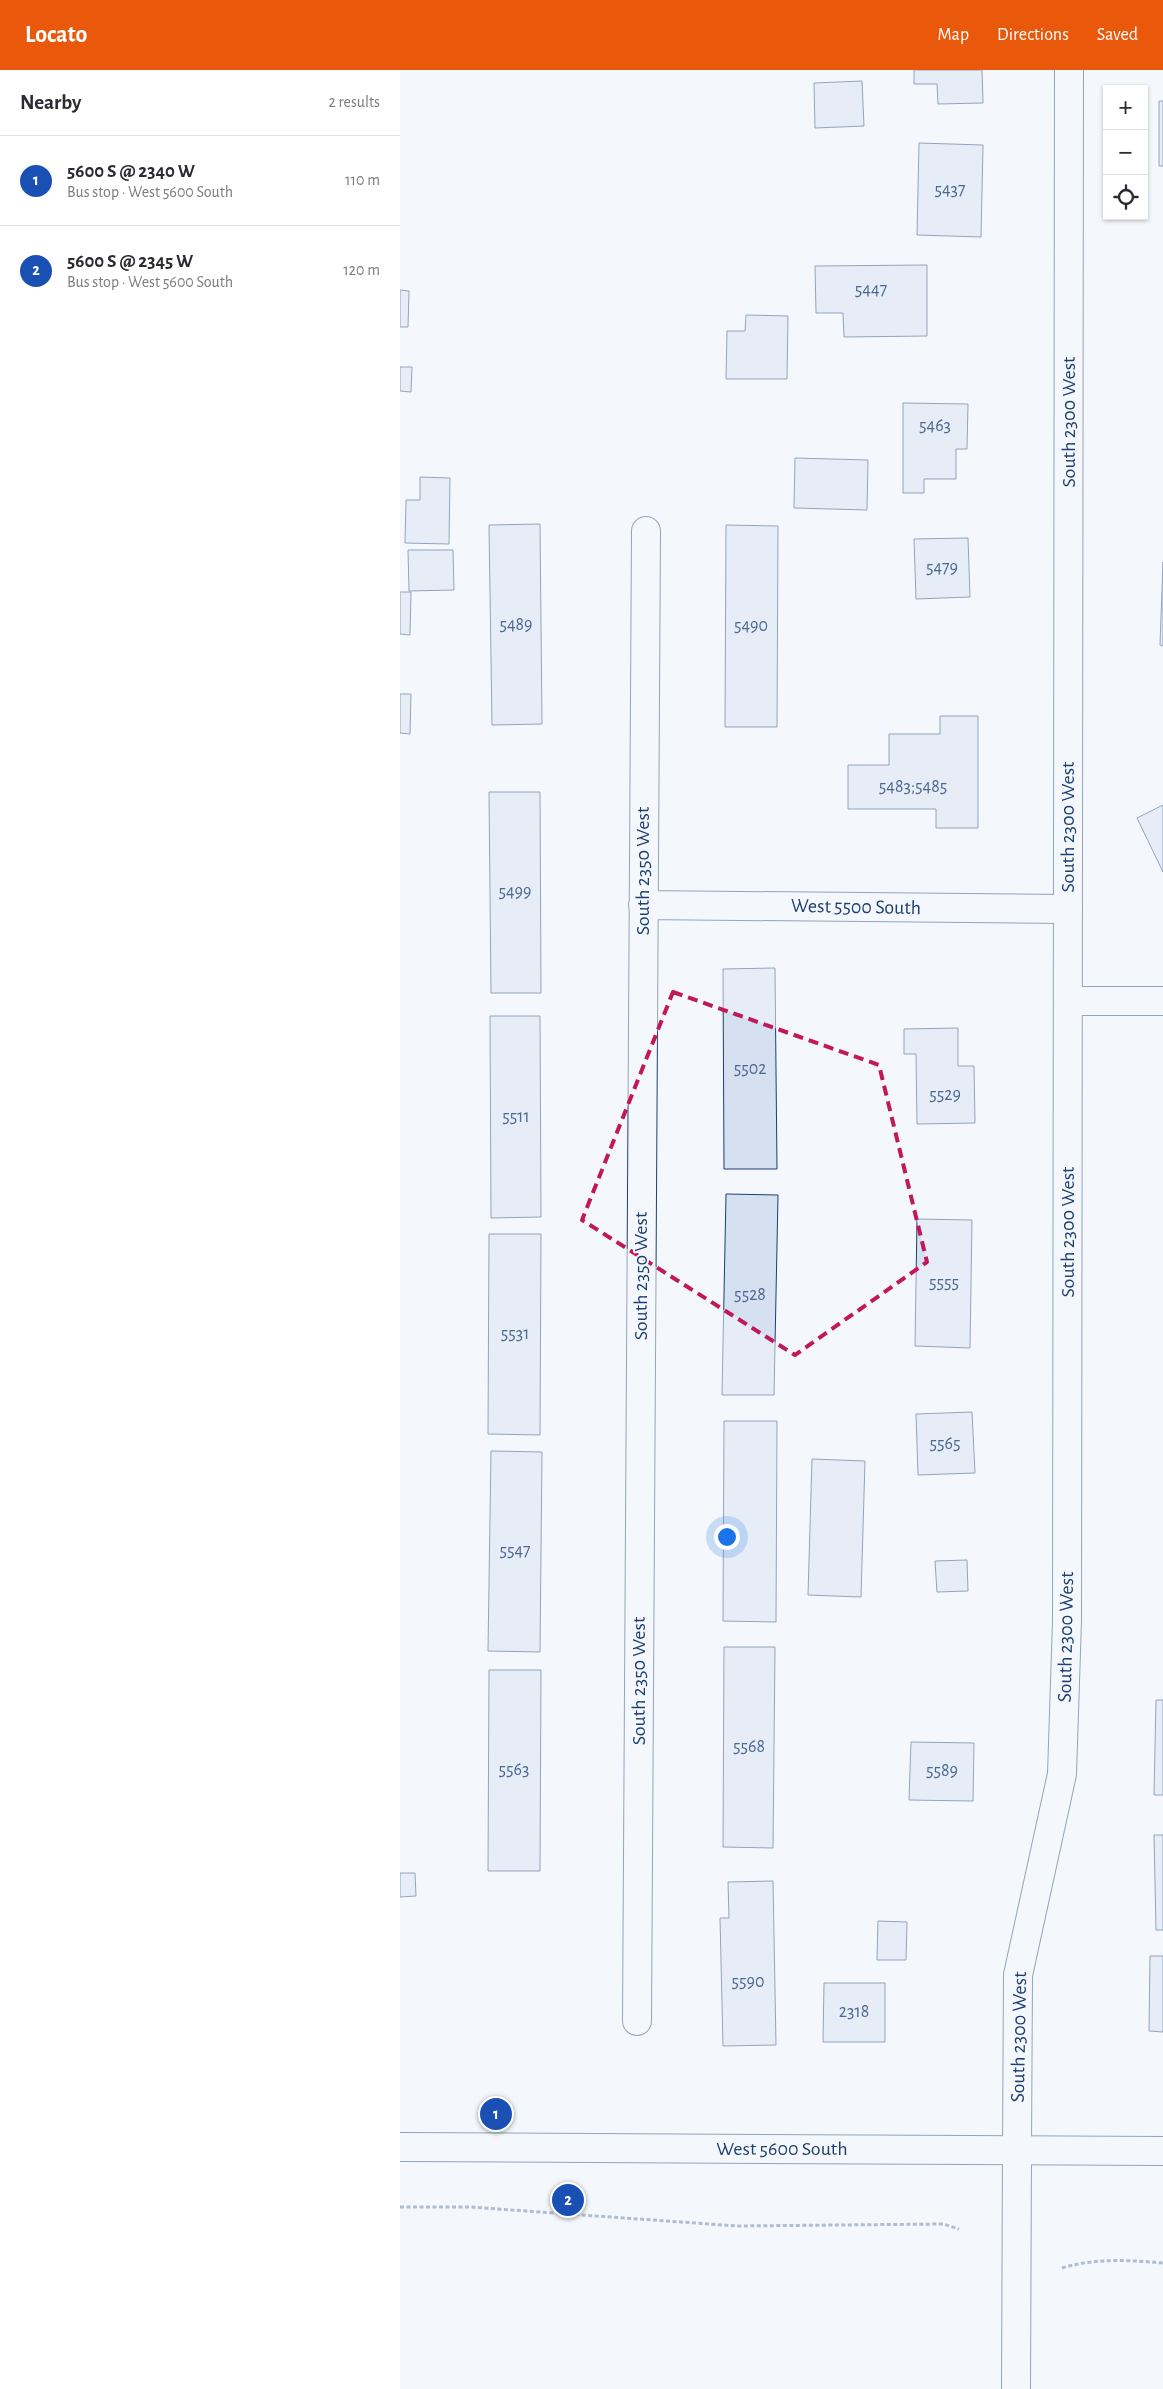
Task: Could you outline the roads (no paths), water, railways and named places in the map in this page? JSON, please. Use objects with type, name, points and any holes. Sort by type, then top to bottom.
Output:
[{"type":"street","name":"South 2300 West","points":[[1016,2389],[1018,1975],[1062,1774],[1067,1621],[1069,70]]},
{"type":"street","name":"South 2350 West","points":[[637,2021],[646,531]]},
{"type":"street","name":"West 5500 South","points":[[643,905],[1068,909]]},
{"type":"street","points":[[1068,1001],[1163,1001]]},
{"type":"street","name":"West 5600 South","points":[[400,2147],[1163,2151]]},
{"type":"place","name":"5600 S @ 2340 W","points":[[496,2114]]},
{"type":"place","name":"5600 S @ 2345 W","points":[[568,2200]]}]
